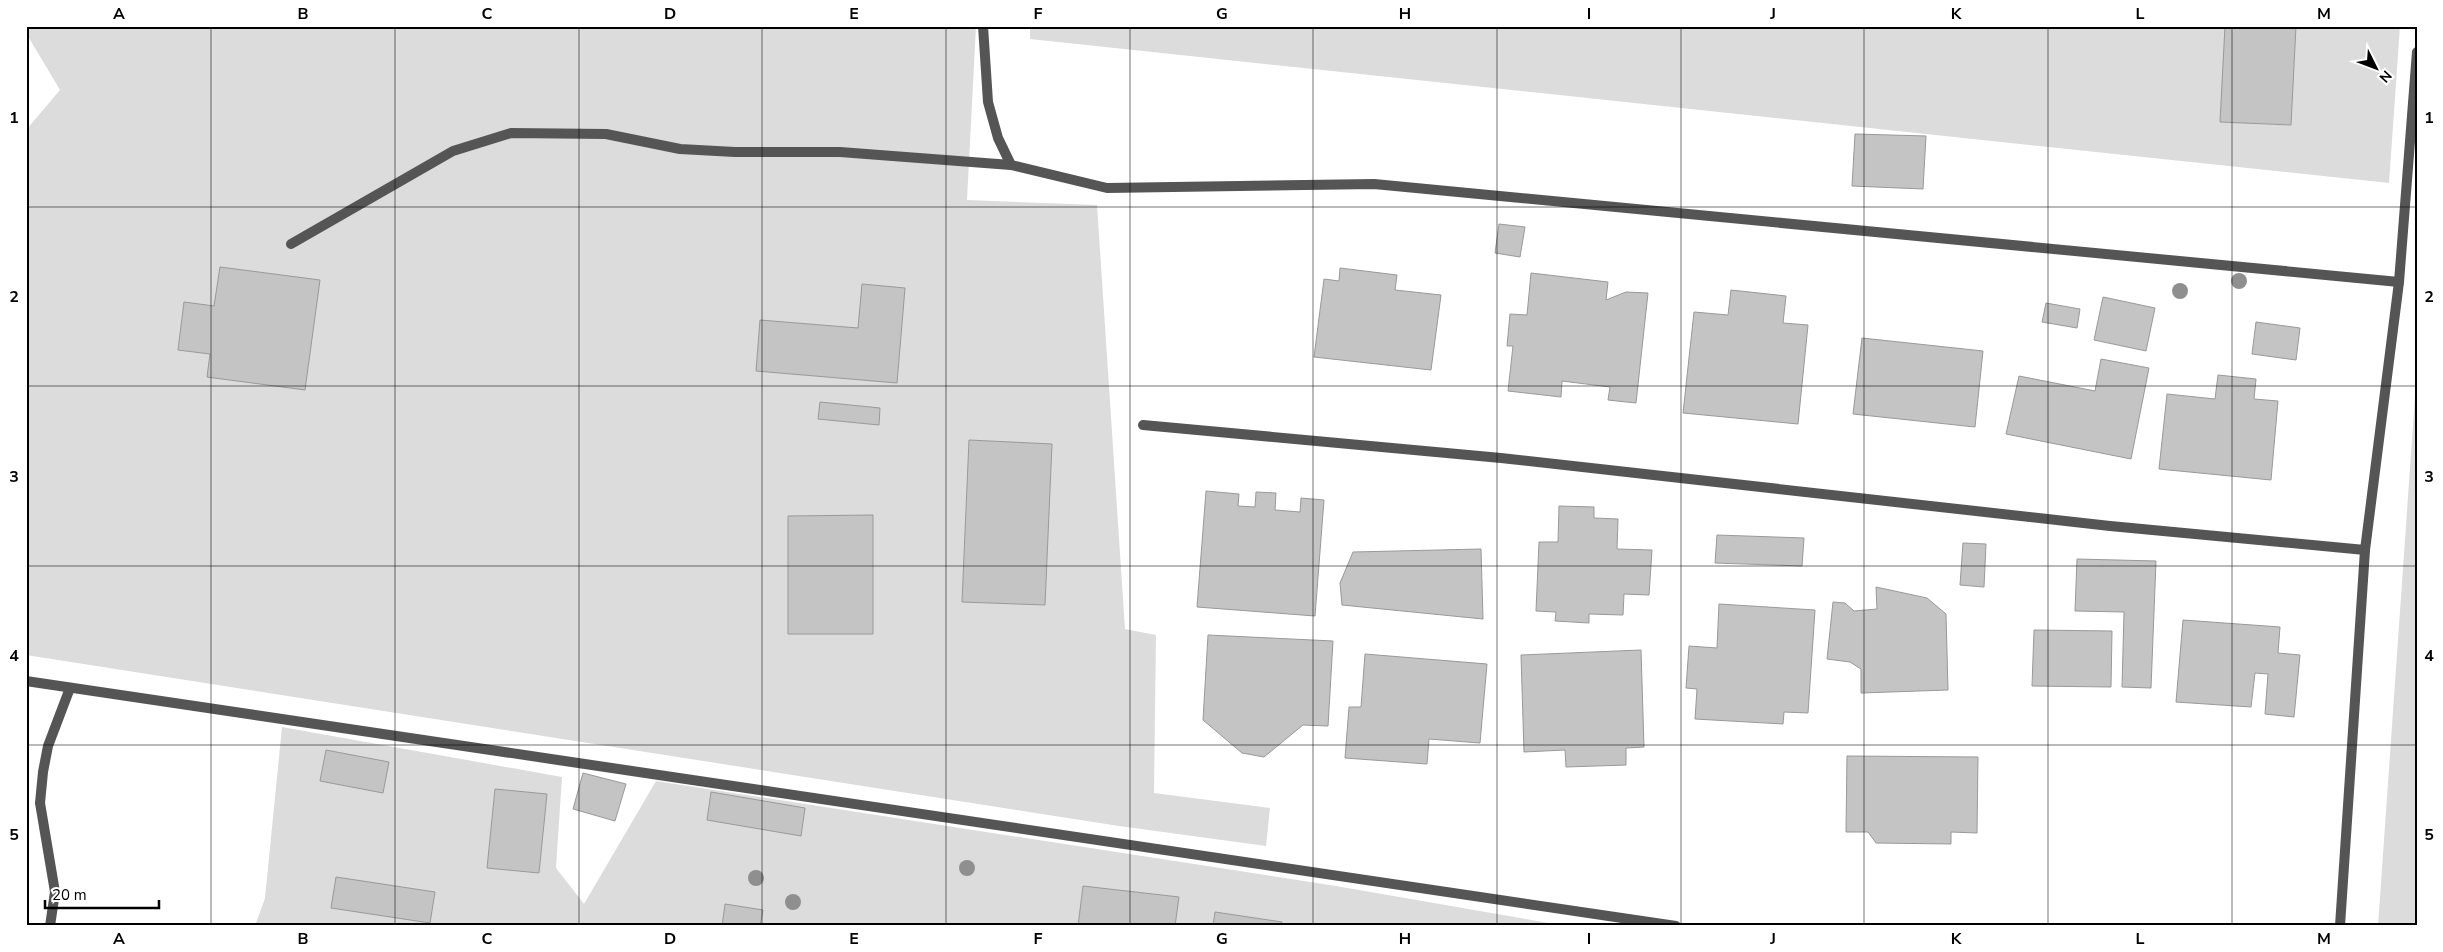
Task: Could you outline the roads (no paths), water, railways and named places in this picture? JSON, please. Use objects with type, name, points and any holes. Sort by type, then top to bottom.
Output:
[{"type":"street","points":[[983,26],[988,102],[998,138],[1011,165]]},
{"type":"street","points":[[2340,926],[2365,550],[2398,282],[2417,52]]},
{"type":"street","points":[[291,244],[453,151],[512,133],[606,134],[680,149],[735,152],[840,152],[1011,165],[1107,188],[1374,184],[2398,282]]},
{"type":"street","points":[[1143,425],[1501,458],[2101,525],[2365,550]]},
{"type":"street","points":[[26,681],[1676,926]]},
{"type":"street","points":[[50,926],[55,892],[40,803],[48,746],[70,688]]}]
